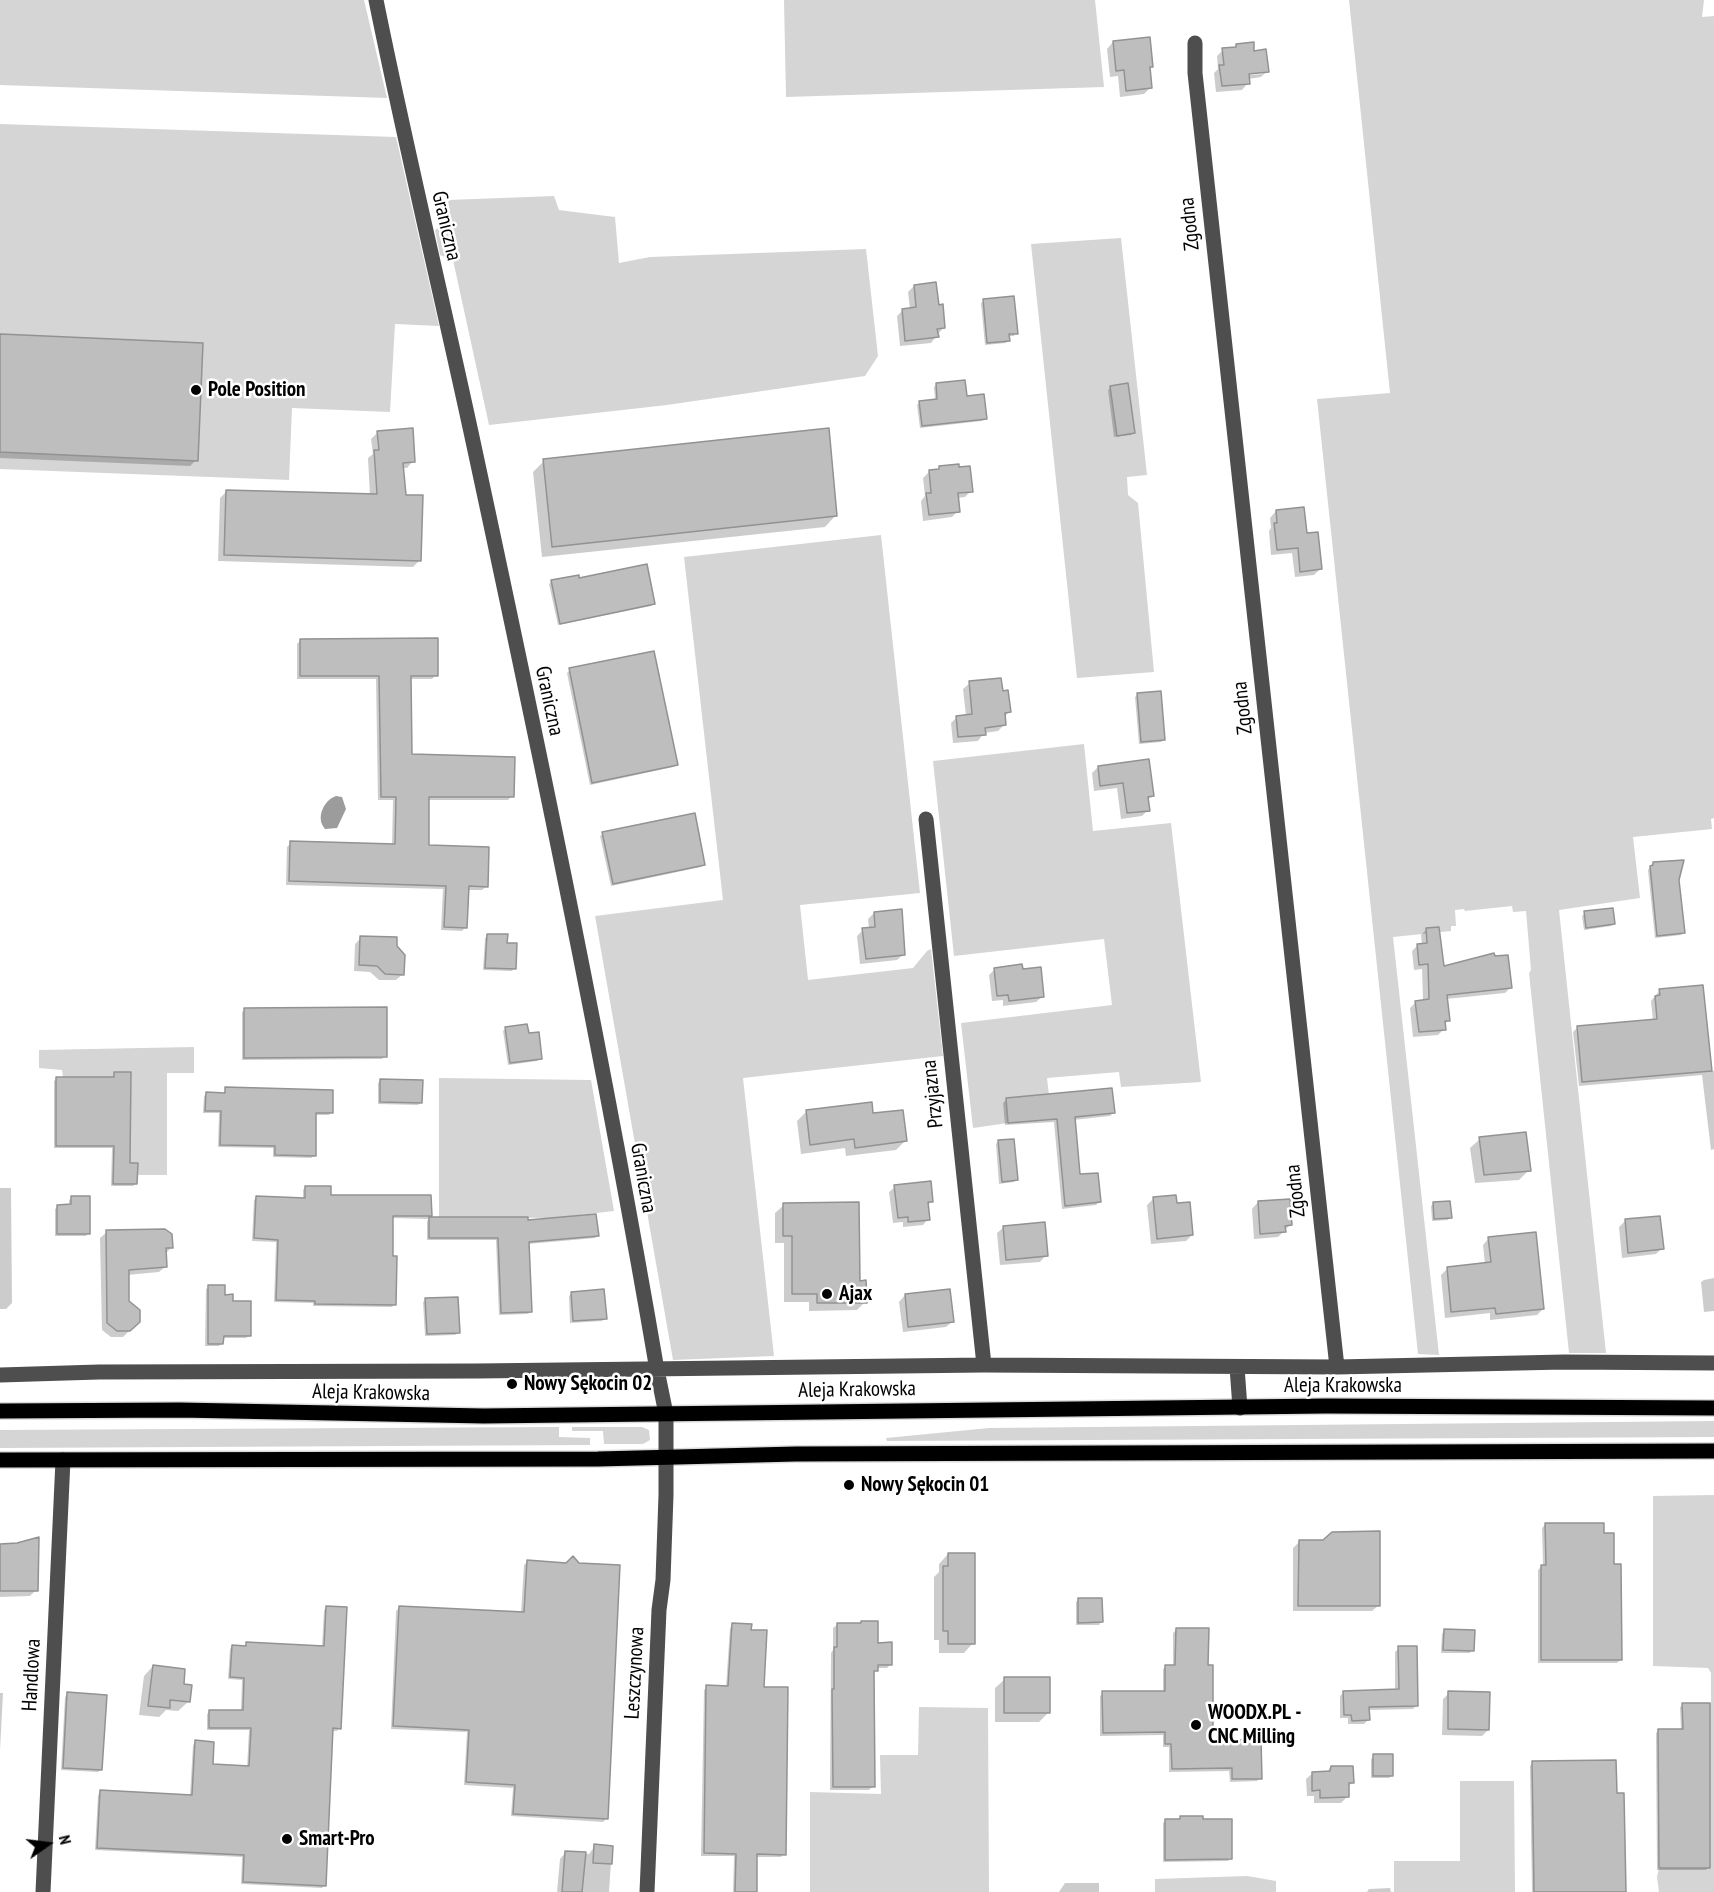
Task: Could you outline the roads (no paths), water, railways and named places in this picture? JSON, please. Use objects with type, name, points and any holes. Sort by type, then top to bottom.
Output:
[{"type":"main road","name":"Aleja Krakowska","points":[[0,1411],[180,1410],[484,1416],[1326,1406],[1714,1407]]},
{"type":"main road","points":[[0,1460],[354,1460],[796,1454],[1714,1451]]},
{"type":"street","name":"Graniczna","points":[[376,0],[474,444],[572,915],[666,1414]]},
{"type":"street","name":"Zgodna","points":[[1195,43],[1195,73],[1338,1367]]},
{"type":"street","name":"Przyjazna","points":[[926,819],[984,1365]]},
{"type":"street","points":[[0,1374],[657,1370],[984,1365],[1338,1367],[1564,1362],[1714,1363]]},
{"type":"street","points":[[1238,1367],[1239,1408]]},
{"type":"street","name":"Leszczynowa","points":[[647,1892],[659,1610],[665,1548],[666,1414]]},
{"type":"street","name":"Handlowa","points":[[43,1892],[63,1460]]},
{"type":"place","name":"Pole Position","points":[[196,390]]},
{"type":"place","name":"Ajax","points":[[827,1294]]},
{"type":"place","name":"Nowy Sękocin 02","points":[[512,1384]]},
{"type":"place","name":"Nowy Sękocin 01","points":[[849,1485]]},
{"type":"place","name":"WOODX.PL - CNC Milling","points":[[1196,1725]]},
{"type":"place","name":"Smart-Pro","points":[[287,1839]]}]
